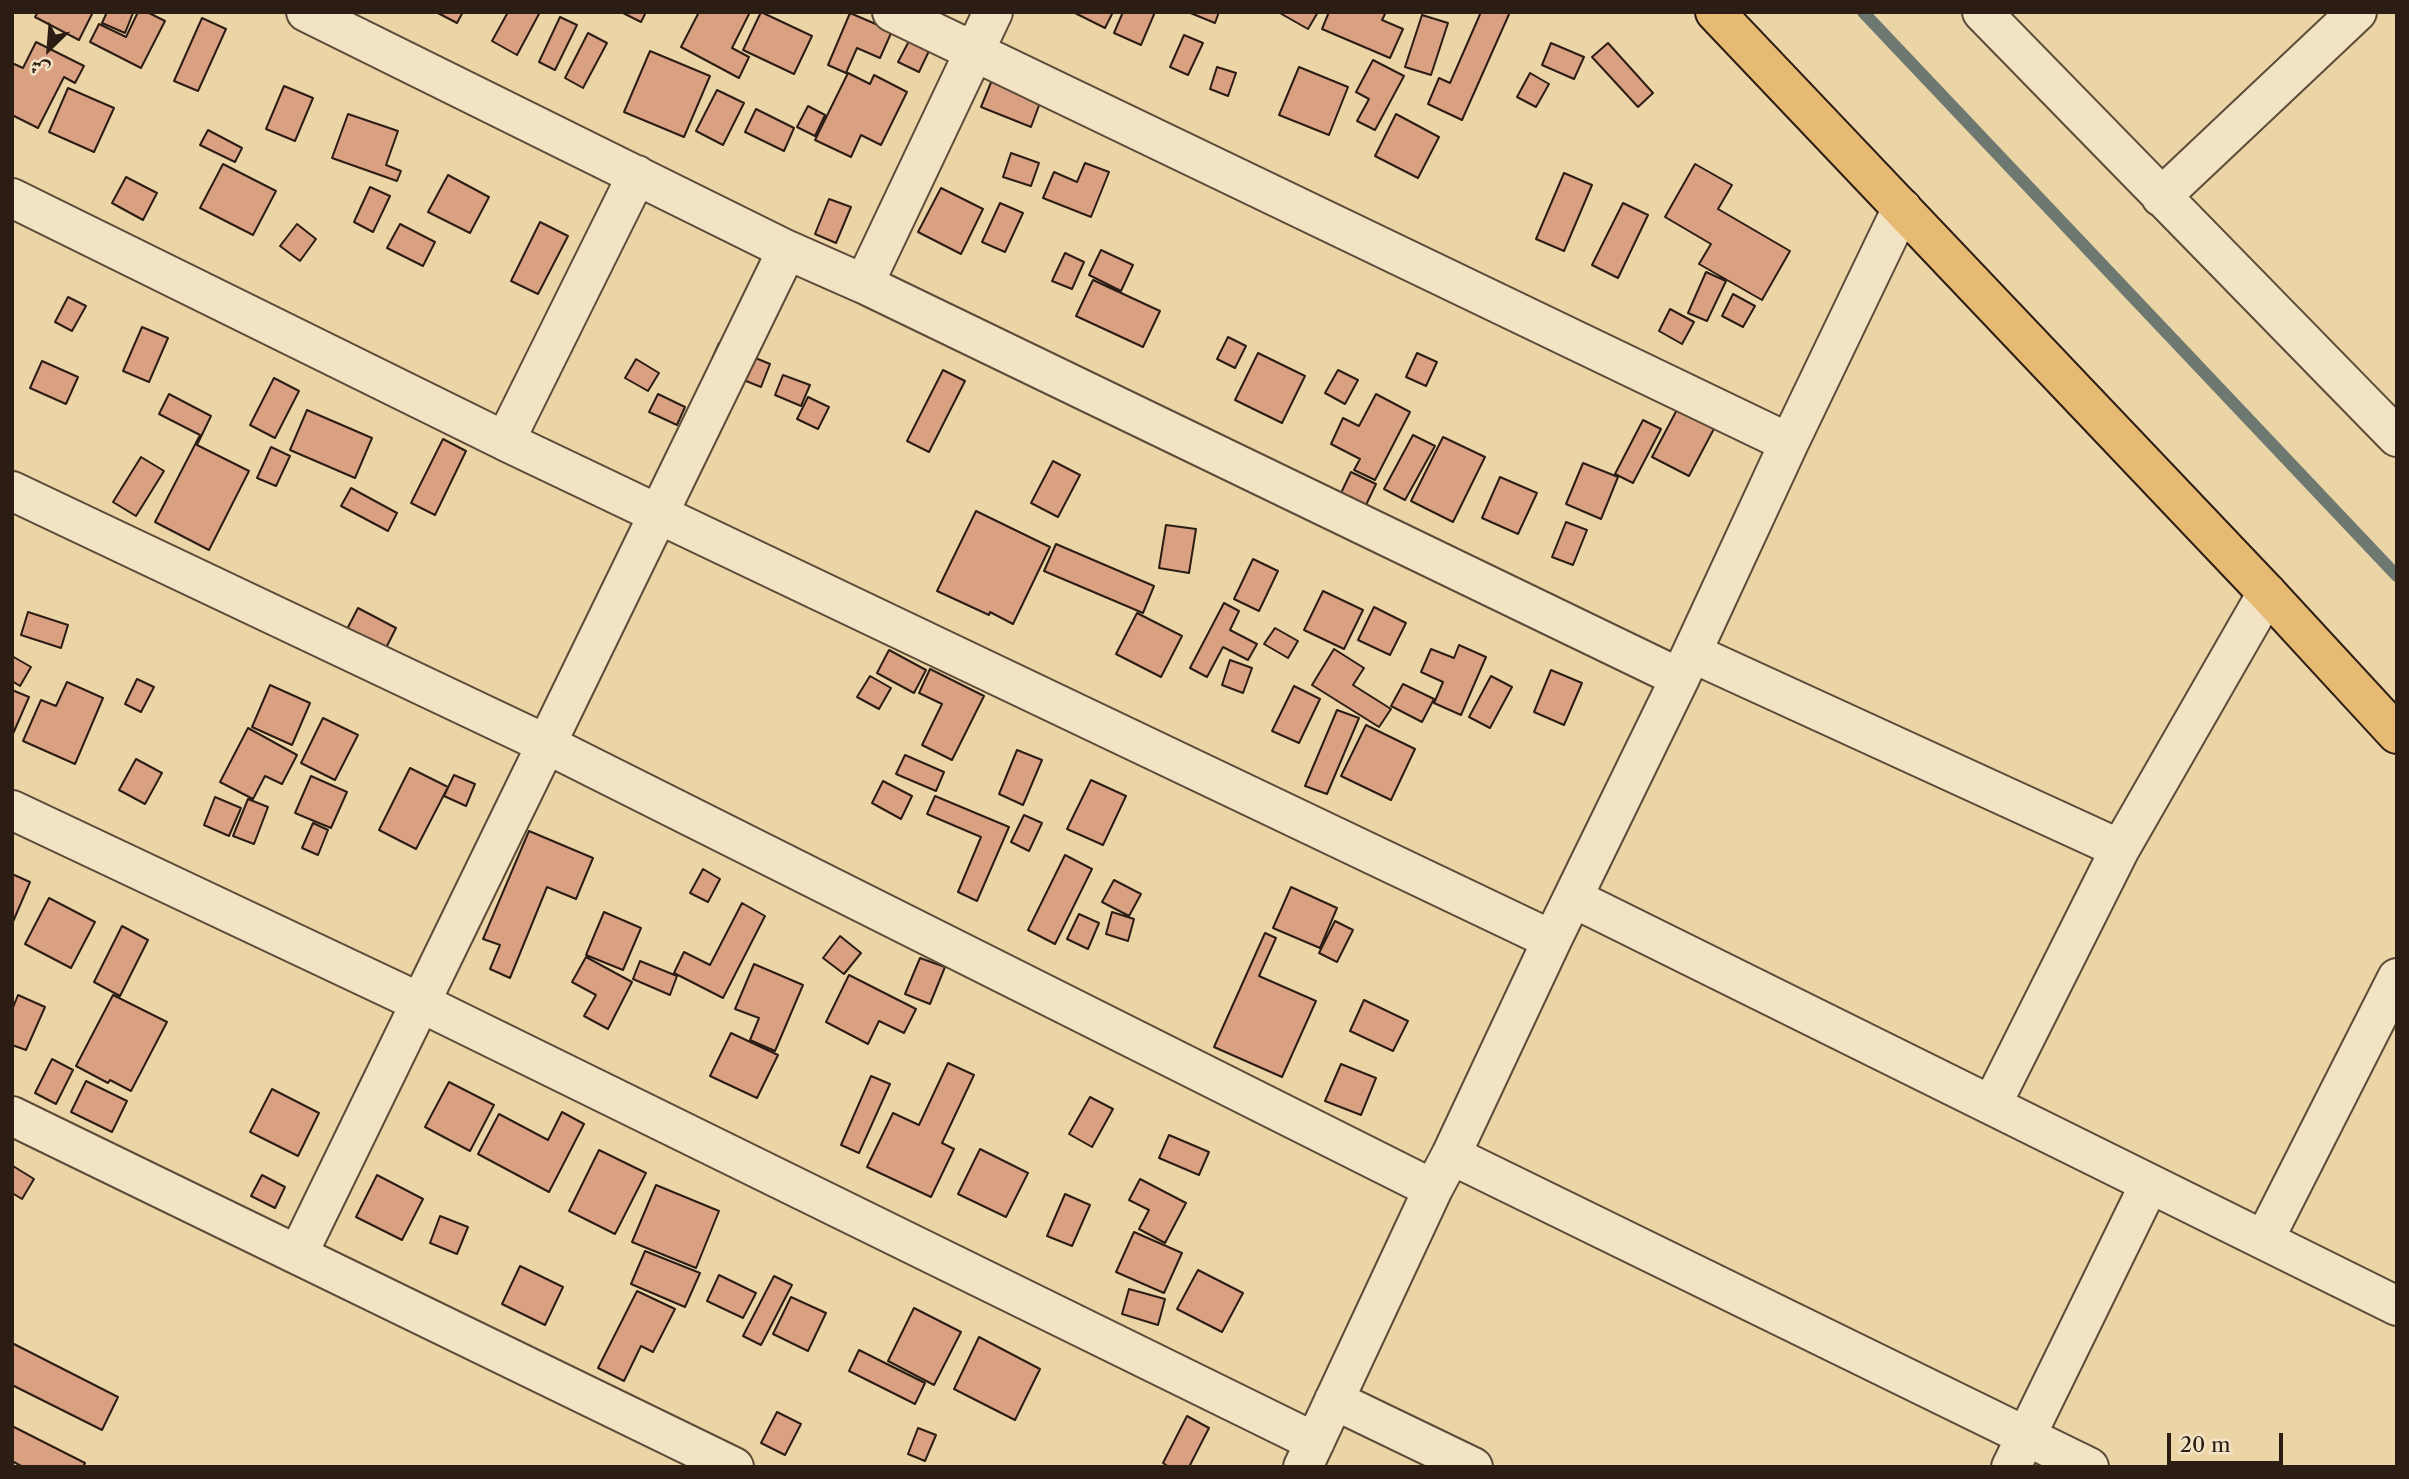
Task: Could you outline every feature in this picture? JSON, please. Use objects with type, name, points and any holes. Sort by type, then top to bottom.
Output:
[{"type":"main road","points":[[1715,12],[2267,593],[2397,734]]},
{"type":"street","points":[[306,12],[787,250],[1686,666],[2120,849]]},
{"type":"street","points":[[892,12],[1789,443]]},
{"type":"street","points":[[864,284],[993,12]]},
{"type":"street","points":[[1982,12],[2397,437]]},
{"type":"street","points":[[2161,197],[2357,12]]},
{"type":"street","points":[[505,441],[637,175]]},
{"type":"street","points":[[12,198],[505,441],[1552,940]]},
{"type":"street","points":[[12,810],[421,1003],[1309,1455],[1433,1189],[1686,666],[1902,208]]},
{"type":"street","points":[[298,1254],[787,250]]},
{"type":"street","points":[[12,491],[548,745],[1433,1189]]},
{"type":"street","points":[[1992,1104],[2120,849],[2267,593]]},
{"type":"street","points":[[1573,898],[2397,1306]]},
{"type":"street","points":[[2264,1240],[2397,978]]},
{"type":"street","points":[[12,1116],[734,1467]]},
{"type":"street","points":[[1451,1155],[2019,1451],[2089,1467]]},
{"type":"street","points":[[2019,1451],[2149,1185]]},
{"type":"street","points":[[1334,1400],[1473,1467]]},
{"type":"building","points":[[38,12],[93,12],[79,40],[35,17]]},
{"type":"building","points":[[107,12],[133,13],[125,33],[102,23]]},
{"type":"building","points":[[138,12],[147,12],[165,21],[141,68],[90,42],[99,24],[126,37]]},
{"type":"building","points":[[436,12],[463,12],[457,23]]},
{"type":"building","points":[[508,12],[540,12],[517,55],[492,41]]},
{"type":"building","points":[[621,12],[646,12],[641,22]]},
{"type":"building","points":[[699,12],[750,12],[732,48],[749,57],[739,78],[681,47]]},
{"type":"building","points":[[761,12],[812,36],[794,74],[743,50]]},
{"type":"building","points":[[1073,12],[1113,12],[1105,28]]},
{"type":"building","points":[[1123,12],[1155,12],[1141,45],[1114,33]]},
{"type":"building","points":[[1188,12],[1219,12],[1215,23]]},
{"type":"building","points":[[1278,12],[1318,12],[1308,29]]},
{"type":"building","points":[[1329,12],[1386,12],[1382,20],[1403,29],[1390,58],[1322,29]]},
{"type":"building","points":[[1481,12],[1510,12],[1462,120],[1428,104],[1439,78],[1450,83]]},
{"type":"building","points":[[850,13],[892,31],[880,58],[857,48],[846,73],[828,65]]},
{"type":"building","points":[[1422,15],[1448,23],[1431,75],[1405,67]]},
{"type":"building","points":[[560,17],[577,25],[555,70],[539,62]]},
{"type":"building","points":[[202,18],[226,29],[198,91],[174,81]]},
{"type":"building","points":[[588,33],[607,43],[583,88],[565,78]]},
{"type":"building","points":[[1184,35],[1203,43],[1188,75],[1170,67]]},
{"type":"building","points":[[909,41],[929,51],[919,72],[898,62]]},
{"type":"building","points":[[36,42],[84,66],[75,83],[64,77],[38,128],[12,115],[12,63],[23,68]]},
{"type":"building","points":[[1551,43],[1584,57],[1574,79],[1542,65]]},
{"type":"building","points":[[1608,43],[1653,93],[1638,107],[1592,57]]},
{"type":"building","points":[[650,51],[710,76],[684,137],[624,112]]},
{"type":"building","points":[[1373,60],[1404,76],[1375,130],[1357,121],[1369,99],[1356,92]]},
{"type":"building","points":[[1217,67],[1236,73],[1228,96],[1210,89]]},
{"type":"building","points":[[1299,67],[1348,87],[1329,135],[1279,115]]},
{"type":"building","points":[[848,73],[870,84],[874,75],[907,92],[881,145],[861,135],[851,157],[815,140]]},
{"type":"building","points":[[1530,73],[1549,84],[1536,107],[1517,97]]},
{"type":"building","points":[[992,80],[1041,100],[1031,127],[981,107]]},
{"type":"building","points":[[284,86],[313,98],[295,141],[266,129]]},
{"type":"building","points":[[68,88],[114,108],[94,152],[49,132]]},
{"type":"building","points":[[717,90],[744,103],[723,145],[696,131]]},
{"type":"building","points":[[808,106],[825,115],[815,136],[797,127]]},
{"type":"building","points":[[756,109],[794,128],[784,151],[745,132]]},
{"type":"building","points":[[348,114],[398,131],[386,165],[401,171],[397,181],[332,158]]},
{"type":"building","points":[[1396,114],[1439,137],[1418,178],[1375,156]]},
{"type":"building","points":[[208,130],[242,148],[235,162],[200,145]]},
{"type":"building","points":[[1011,153],[1039,163],[1031,186],[1003,177]]},
{"type":"building","points":[[1085,163],[1109,172],[1091,217],[1043,198],[1054,172],[1077,182]]},
{"type":"building","points":[[223,164],[276,191],[253,235],[200,208]]},
{"type":"building","points":[[1695,164],[1732,185],[1718,209],[1790,251],[1762,300],[1699,264],[1711,244],[1665,217]]},
{"type":"building","points":[[1564,173],[1592,185],[1564,251],[1536,239]]},
{"type":"building","points":[[448,175],[489,197],[470,233],[428,212]]},
{"type":"building","points":[[126,177],[157,193],[143,220],[112,203]]},
{"type":"building","points":[[370,187],[390,196],[373,232],[354,222]]},
{"type":"building","points":[[941,188],[983,209],[961,254],[918,232]]},
{"type":"building","points":[[829,199],[851,207],[836,243],[815,234]]},
{"type":"building","points":[[1000,203],[1023,213],[1005,252],[982,242]]},
{"type":"building","points":[[1623,203],[1648,215],[1618,278],[1592,265]]},
{"type":"building","points":[[540,222],[568,236],[538,294],[511,281]]},
{"type":"building","points":[[297,224],[316,239],[300,261],[280,246]]},
{"type":"building","points":[[400,224],[435,242],[423,266],[387,248]]},
{"type":"building","points":[[1101,250],[1133,265],[1121,291],[1089,275]]},
{"type":"building","points":[[1065,253],[1084,262],[1072,289],[1052,281]]},
{"type":"building","points":[[1706,272],[1726,281],[1707,321],[1688,313]]},
{"type":"building","points":[[1093,280],[1160,311],[1143,347],[1076,316]]},
{"type":"building","points":[[1733,294],[1755,306],[1743,327],[1722,316]]},
{"type":"building","points":[[68,297],[86,306],[72,331],[55,322]]},
{"type":"building","points":[[1670,309],[1694,322],[1682,344],[1659,331]]},
{"type":"building","points":[[142,327],[168,338],[149,382],[123,371]]},
{"type":"building","points":[[1228,337],[1246,346],[1235,368],[1217,359]]},
{"type":"building","points":[[719,343],[770,364],[761,387],[709,366]]},
{"type":"building","points":[[1258,353],[1305,376],[1282,423],[1235,400]]},
{"type":"building","points":[[1417,353],[1437,362],[1426,386],[1406,377]]},
{"type":"building","points":[[636,359],[659,373],[648,391],[625,378]]},
{"type":"building","points":[[42,361],[78,377],[66,404],[30,388]]},
{"type":"building","points":[[943,370],[965,381],[929,452],[907,441]]},
{"type":"building","points":[[1338,370],[1358,380],[1345,404],[1325,393]]},
{"type":"building","points":[[783,375],[810,385],[801,406],[775,395]]},
{"type":"building","points":[[274,378],[299,391],[275,438],[250,425]]},
{"type":"building","points":[[169,394],[211,416],[197,445],[249,471],[209,550],[155,522],[200,435],[159,414]]},
{"type":"building","points":[[658,394],[685,407],[677,425],[649,412]]},
{"type":"building","points":[[1376,394],[1410,412],[1375,480],[1354,470],[1360,459],[1331,444],[1343,418],[1359,426]]},
{"type":"building","points":[[808,397],[829,407],[818,429],[797,419]]},
{"type":"building","points":[[1680,404],[1717,423],[1689,476],[1652,457]]},
{"type":"building","points":[[307,410],[372,438],[355,478],[290,450]]},
{"type":"building","points":[[1643,420],[1661,429],[1633,483],[1615,474]]},
{"type":"building","points":[[1413,435],[1435,446],[1405,500],[1384,489]]},
{"type":"building","points":[[1443,437],[1485,457],[1453,522],[1411,501]]},
{"type":"building","points":[[443,439],[466,451],[435,515],[411,503]]},
{"type":"building","points":[[271,447],[290,456],[276,486],[257,478]]},
{"type":"building","points":[[141,457],[164,471],[136,516],[113,502]]},
{"type":"building","points":[[1053,461],[1080,475],[1058,517],[1031,503]]},
{"type":"building","points":[[1583,463],[1618,477],[1601,519],[1566,504]]},
{"type":"building","points":[[1351,472],[1376,484],[1366,505],[1341,493]]},
{"type":"building","points":[[1500,477],[1537,493],[1518,534],[1482,518]]},
{"type":"building","points":[[351,488],[397,513],[388,531],[341,506]]},
{"type":"building","points":[[976,511],[1050,547],[1013,624],[937,591]]},
{"type":"building","points":[[1566,522],[1587,530],[1573,565],[1552,557]]},
{"type":"building","points":[[1166,525],[1196,529],[1189,573],[1159,568]]},
{"type":"building","points":[[1056,544],[1154,586],[1143,613],[1044,571]]},
{"type":"building","points":[[1253,559],[1278,571],[1259,611],[1234,599]]},
{"type":"building","points":[[1323,591],[1363,610],[1344,649],[1304,630]]},
{"type":"building","points":[[1224,603],[1239,611],[1230,630],[1257,644],[1248,660],[1223,647],[1207,677],[1190,668]]},
{"type":"building","points":[[1374,607],[1406,623],[1390,655],[1358,640]]},
{"type":"building","points":[[358,608],[396,628],[383,654],[344,635]]},
{"type":"building","points":[[28,612],[68,625],[61,648],[21,635]]},
{"type":"building","points":[[1137,613],[1182,636],[1161,677],[1116,654]]},
{"type":"building","points":[[1275,628],[1298,641],[1288,658],[1264,644]]},
{"type":"building","points":[[1459,645],[1486,657],[1461,715],[1434,703],[1443,682],[1421,672],[1431,649],[1454,658]]},
{"type":"building","points":[[1334,649],[1364,668],[1353,685],[1391,709],[1379,727],[1312,685]]},
{"type":"building","points":[[889,650],[926,670],[914,693],[877,673]]},
{"type":"building","points":[[12,656],[31,667],[20,686],[12,681]]},
{"type":"building","points":[[1230,660],[1252,668],[1243,693],[1222,685]]},
{"type":"building","points":[[930,669],[984,696],[952,760],[922,745],[942,704],[919,693]]},
{"type":"building","points":[[1551,670],[1582,683],[1564,725],[1534,712]]},
{"type":"building","points":[[870,676],[891,688],[879,709],[857,697]]},
{"type":"building","points":[[1491,676],[1512,687],[1490,728],[1469,717]]},
{"type":"building","points":[[137,679],[154,687],[141,712],[125,704]]},
{"type":"building","points":[[67,682],[103,698],[75,764],[23,741],[41,700],[56,706]]},
{"type":"building","points":[[1403,684],[1434,699],[1422,722],[1391,706]]},
{"type":"building","points":[[270,685],[310,703],[292,745],[252,727]]},
{"type":"building","points":[[1294,686],[1320,699],[1299,743],[1272,731]]},
{"type":"building","points":[[12,690],[29,697],[12,736]]},
{"type":"building","points":[[1337,710],[1359,718],[1327,794],[1305,786]]},
{"type":"building","points":[[323,718],[358,735],[335,780],[301,763]]},
{"type":"building","points":[[1366,725],[1415,749],[1391,800],[1341,776]]},
{"type":"building","points":[[248,728],[297,755],[282,784],[265,776],[253,799],[220,782]]},
{"type":"building","points":[[1017,750],[1042,760],[1023,805],[999,794]]},
{"type":"building","points":[[905,755],[944,772],[936,791],[896,774]]},
{"type":"building","points":[[136,759],[162,773],[145,804],[119,790]]},
{"type":"building","points":[[410,768],[448,787],[416,849],[379,830]]},
{"type":"building","points":[[454,775],[475,784],[466,806],[444,796]]},
{"type":"building","points":[[311,776],[347,792],[331,828],[295,813]]},
{"type":"building","points":[[1091,780],[1126,796],[1103,845],[1067,829]]},
{"type":"building","points":[[883,781],[912,796],[901,819],[872,803]]},
{"type":"building","points":[[935,796],[1009,827],[977,901],[958,892],[981,837],[927,814]]},
{"type":"building","points":[[215,797],[241,808],[229,836],[204,825]]},
{"type":"building","points":[[248,799],[268,807],[254,844],[233,836]]},
{"type":"building","points":[[1024,815],[1042,823],[1029,851],[1011,842]]},
{"type":"building","points":[[313,823],[328,830],[318,855],[302,848]]},
{"type":"building","points":[[529,831],[593,858],[576,899],[547,887],[510,978],[490,969],[500,945],[483,939]]},
{"type":"building","points":[[1065,855],[1092,869],[1055,944],[1028,930]]},
{"type":"building","points":[[703,869],[720,879],[708,902],[690,893]]},
{"type":"building","points":[[12,874],[30,882],[12,924]]},
{"type":"building","points":[[1114,880],[1141,894],[1129,916],[1102,902]]},
{"type":"building","points":[[1291,887],[1337,908],[1320,948],[1273,928]]},
{"type":"building","points":[[49,898],[95,922],[71,968],[25,944]]},
{"type":"building","points":[[742,903],[765,916],[723,998],[674,973],[684,952],[710,965]]},
{"type":"building","points":[[604,912],[641,928],[623,970],[586,955]]},
{"type":"building","points":[[1112,912],[1134,919],[1128,941],[1106,934]]},
{"type":"building","points":[[1079,914],[1099,923],[1088,949],[1067,939]]},
{"type":"building","points":[[1335,921],[1353,930],[1337,962],[1319,953]]},
{"type":"building","points":[[122,926],[148,940],[120,996],[94,982]]},
{"type":"building","points":[[1265,933],[1276,938],[1259,976],[1316,1001],[1282,1077],[1214,1047]]},
{"type":"building","points":[[840,936],[861,953],[844,974],[823,958]]},
{"type":"building","points":[[586,957],[632,982],[608,1029],[584,1016],[596,995],[572,982]]},
{"type":"building","points":[[920,958],[945,967],[930,1004],[905,994]]},
{"type":"building","points":[[640,961],[677,976],[670,995],[633,979]]},
{"type":"building","points":[[754,964],[803,985],[775,1051],[750,1040],[759,1018],[735,1009]]},
{"type":"building","points":[[849,975],[916,1009],[904,1033],[879,1021],[868,1044],[826,1022]]},
{"type":"building","points":[[18,995],[45,1007],[26,1050],[12,1045],[12,1010]]},
{"type":"building","points":[[113,995],[167,1022],[131,1091],[110,1080],[108,1083],[76,1066]]},
{"type":"building","points":[[1364,1000],[1408,1021],[1393,1051],[1350,1031]]},
{"type":"building","points":[[731,1033],[778,1055],[757,1098],[710,1076]]},
{"type":"building","points":[[52,1059],[73,1070],[56,1104],[35,1093]]},
{"type":"building","points":[[948,1063],[974,1075],[942,1143],[954,1149],[931,1197],[867,1167],[893,1113],[919,1125]]},
{"type":"building","points":[[1341,1064],[1376,1078],[1361,1115],[1325,1101]]},
{"type":"building","points":[[871,1076],[890,1084],[859,1153],[841,1145]]},
{"type":"building","points":[[86,1081],[127,1101],[112,1132],[71,1112]]},
{"type":"building","points":[[449,1082],[494,1105],[470,1151],[425,1127]]},
{"type":"building","points":[[272,1089],[319,1113],[298,1156],[250,1132]]},
{"type":"building","points":[[1090,1097],[1113,1109],[1092,1147],[1069,1134]]},
{"type":"building","points":[[562,1112],[584,1124],[549,1192],[478,1154],[499,1114],[548,1140]]},
{"type":"building","points":[[1169,1135],[1209,1152],[1199,1175],[1159,1158]]},
{"type":"building","points":[[980,1149],[1028,1173],[1006,1217],[958,1194]]},
{"type":"building","points":[[599,1150],[646,1173],[615,1234],[569,1211]]},
{"type":"building","points":[[13,1166],[34,1179],[22,1199],[12,1193]]},
{"type":"building","points":[[262,1175],[285,1187],[275,1208],[251,1196]]},
{"type":"building","points":[[377,1175],[423,1199],[402,1240],[356,1217]]},
{"type":"building","points":[[1140,1179],[1186,1203],[1165,1243],[1139,1229],[1149,1210],[1129,1200]]},
{"type":"building","points":[[656,1185],[719,1211],[696,1268],[632,1242]]},
{"type":"building","points":[[1065,1194],[1090,1205],[1072,1246],[1047,1236]]},
{"type":"building","points":[[440,1216],[468,1227],[457,1254],[430,1243]]},
{"type":"building","points":[[1134,1232],[1182,1253],[1164,1293],[1116,1272]]},
{"type":"building","points":[[645,1251],[700,1273],[685,1307],[631,1284]]},
{"type":"building","points":[[520,1266],[563,1287],[545,1325],[502,1304]]},
{"type":"building","points":[[1198,1270],[1243,1293],[1222,1332],[1177,1309]]},
{"type":"building","points":[[719,1275],[756,1293],[743,1318],[707,1301]]},
{"type":"building","points":[[774,1276],[792,1285],[761,1345],[743,1336]]},
{"type":"building","points":[[1129,1289],[1165,1299],[1158,1325],[1122,1314]]},
{"type":"building","points":[[637,1291],[675,1309],[653,1352],[641,1346],[624,1381],[598,1368]]},
{"type":"building","points":[[791,1297],[826,1313],[808,1351],[773,1334]]},
{"type":"building","points":[[914,1308],[961,1332],[934,1385],[888,1361]]},
{"type":"building","points":[[979,1337],[1040,1369],[1015,1420],[954,1389]]},
{"type":"building","points":[[12,1343],[118,1397],[102,1430],[12,1385]]},
{"type":"building","points":[[859,1350],[925,1383],[915,1404],[849,1371]]},
{"type":"building","points":[[777,1412],[801,1424],[785,1455],[761,1443]]},
{"type":"building","points":[[1187,1416],[1209,1428],[1189,1467],[1169,1467],[1163,1463]]},
{"type":"building","points":[[12,1426],[85,1463],[83,1467],[23,1467],[12,1461]]},
{"type":"building","points":[[918,1428],[936,1435],[925,1461],[908,1454]]},
{"type":"waterway","points":[[1863,12],[2397,576]]}]
